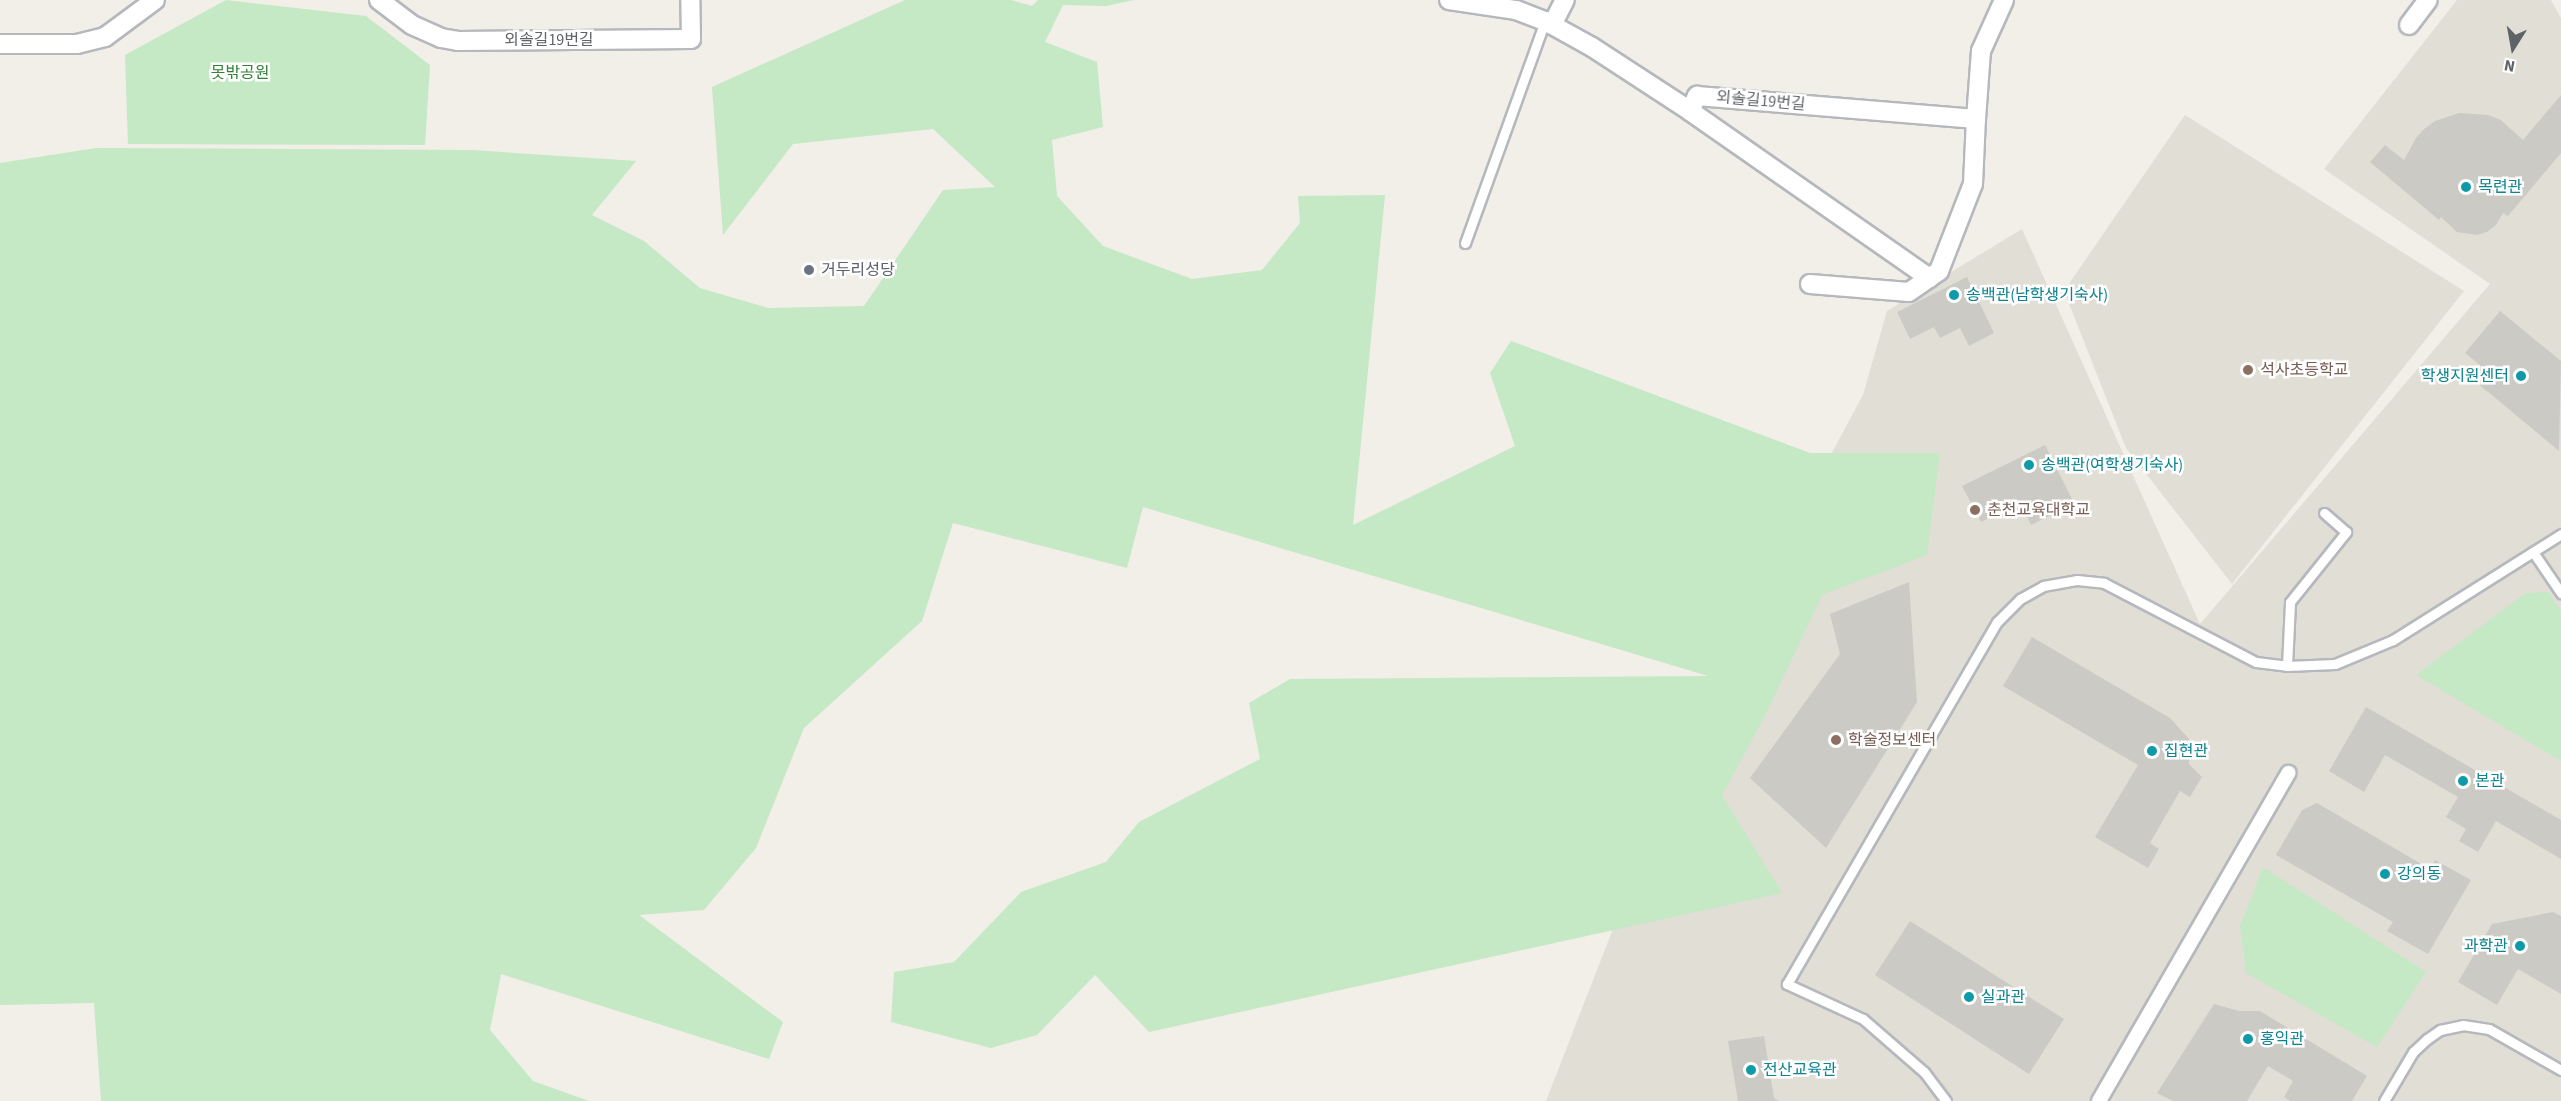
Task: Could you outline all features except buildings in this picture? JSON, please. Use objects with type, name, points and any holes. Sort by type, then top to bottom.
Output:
[{"type":"street","points":[[0,44],[77,44],[105,37],[155,0]]},
{"type":"street","name":"외솔길19번길","points":[[379,0],[412,25],[441,38],[470,40],[691,39],[690,0]]},
{"type":"street","points":[[1449,0],[1516,10],[1549,23],[1690,111],[1929,278]]},
{"type":"street","points":[[1549,23],[1565,0]]},
{"type":"street","points":[[1810,284],[1909,292],[1939,271],[1973,184],[1982,51],[2004,0]]},
{"type":"street","points":[[2409,26],[2428,0]]},
{"type":"street","name":"외솔길19번길","points":[[1690,111],[1697,96],[1976,119]]},
{"type":"street","points":[[2099,1101],[2288,773]]},
{"type":"lane","points":[[1465,243],[1549,23]]},
{"type":"lane","points":[[2287,666],[2290,603],[2346,532],[2324,513]]},
{"type":"lane","points":[[1946,1101],[1924,1072],[1863,1019],[1787,984],[1996,622],[2020,599],[2043,586],[2077,580],[2104,583],[2256,662],[2287,666],[2335,664],[2393,640],[2561,534]]},
{"type":"lane","points":[[2533,552],[2561,593]]},
{"type":"lane","points":[[2384,1101],[2413,1052],[2440,1030],[2463,1025],[2489,1029],[2561,1070]]},
{"type":"shaded area","name":"춘천교육대학교","points":[[2457,0],[2551,0],[2561,18],[2561,1101],[1546,1101],[1711,677],[1863,395],[1887,311],[2022,229],[2200,624],[2490,284],[2324,169]]},
{"type":"shaded area","name":"석사초등학교","points":[[2185,115],[2464,291],[2232,584],[2126,448],[2064,291]]},
{"type":"green space","name":"못밖공원","points":[[226,0],[366,16],[430,65],[425,145],[128,144],[125,55]]},
{"type":"green space","points":[[905,0],[1011,0],[1032,6],[1038,0],[1134,0],[1106,6],[1063,5],[1045,42],[1097,62],[1103,127],[1052,140],[1057,196],[1103,246],[1192,279],[1262,270],[1300,223],[1298,196],[1385,195],[1353,525],[1515,446],[1490,373],[1511,341],[1810,453],[1940,453],[1927,555],[1822,595],[1766,714],[1722,795],[1782,893],[1149,1032],[1095,975],[1037,1035],[991,1048],[891,1022],[894,972],[954,962],[1021,892],[1106,862],[1139,822],[1260,759],[1249,703],[1290,679],[1708,676],[1143,507],[1127,568],[953,523],[922,621],[804,728],[756,848],[704,910],[639,915],[783,1022],[769,1059],[501,974],[490,1030],[533,1081],[589,1101],[101,1101],[94,1003],[0,1005],[0,163],[96,148],[472,150],[636,161],[592,215],[644,241],[700,288],[768,308],[864,306],[943,190],[995,187],[933,129],[793,144],[723,235],[712,87]]},
{"type":"green space","points":[[2548,592],[2561,611],[2561,761],[2416,675],[2526,593]]},
{"type":"green space","points":[[2263,867],[2426,972],[2377,1047],[2246,973],[2240,926]]},
{"type":"place","name":"목련관","points":[[2466,187]]},
{"type":"place","name":"거두리성당","points":[[809,270]]},
{"type":"place","name":"송백관(남학생기숙사)","points":[[1954,295]]},
{"type":"place","name":"석사초등학교","points":[[2248,370]]},
{"type":"place","name":"학생지원센터","points":[[2521,376]]},
{"type":"place","name":"송백관(여학생기숙사)","points":[[2029,465]]},
{"type":"place","name":"춘천교육대학교","points":[[1975,510]]},
{"type":"place","name":"학술정보센터","points":[[1836,740]]},
{"type":"place","name":"집현관","points":[[2152,751]]},
{"type":"place","name":"본관","points":[[2463,781]]},
{"type":"place","name":"강의동","points":[[2385,874]]},
{"type":"place","name":"과학관","points":[[2520,946]]},
{"type":"place","name":"실과관","points":[[1969,997]]},
{"type":"place","name":"홍익관","points":[[2248,1039]]},
{"type":"place","name":"전산교육관","points":[[1751,1070]]}]
